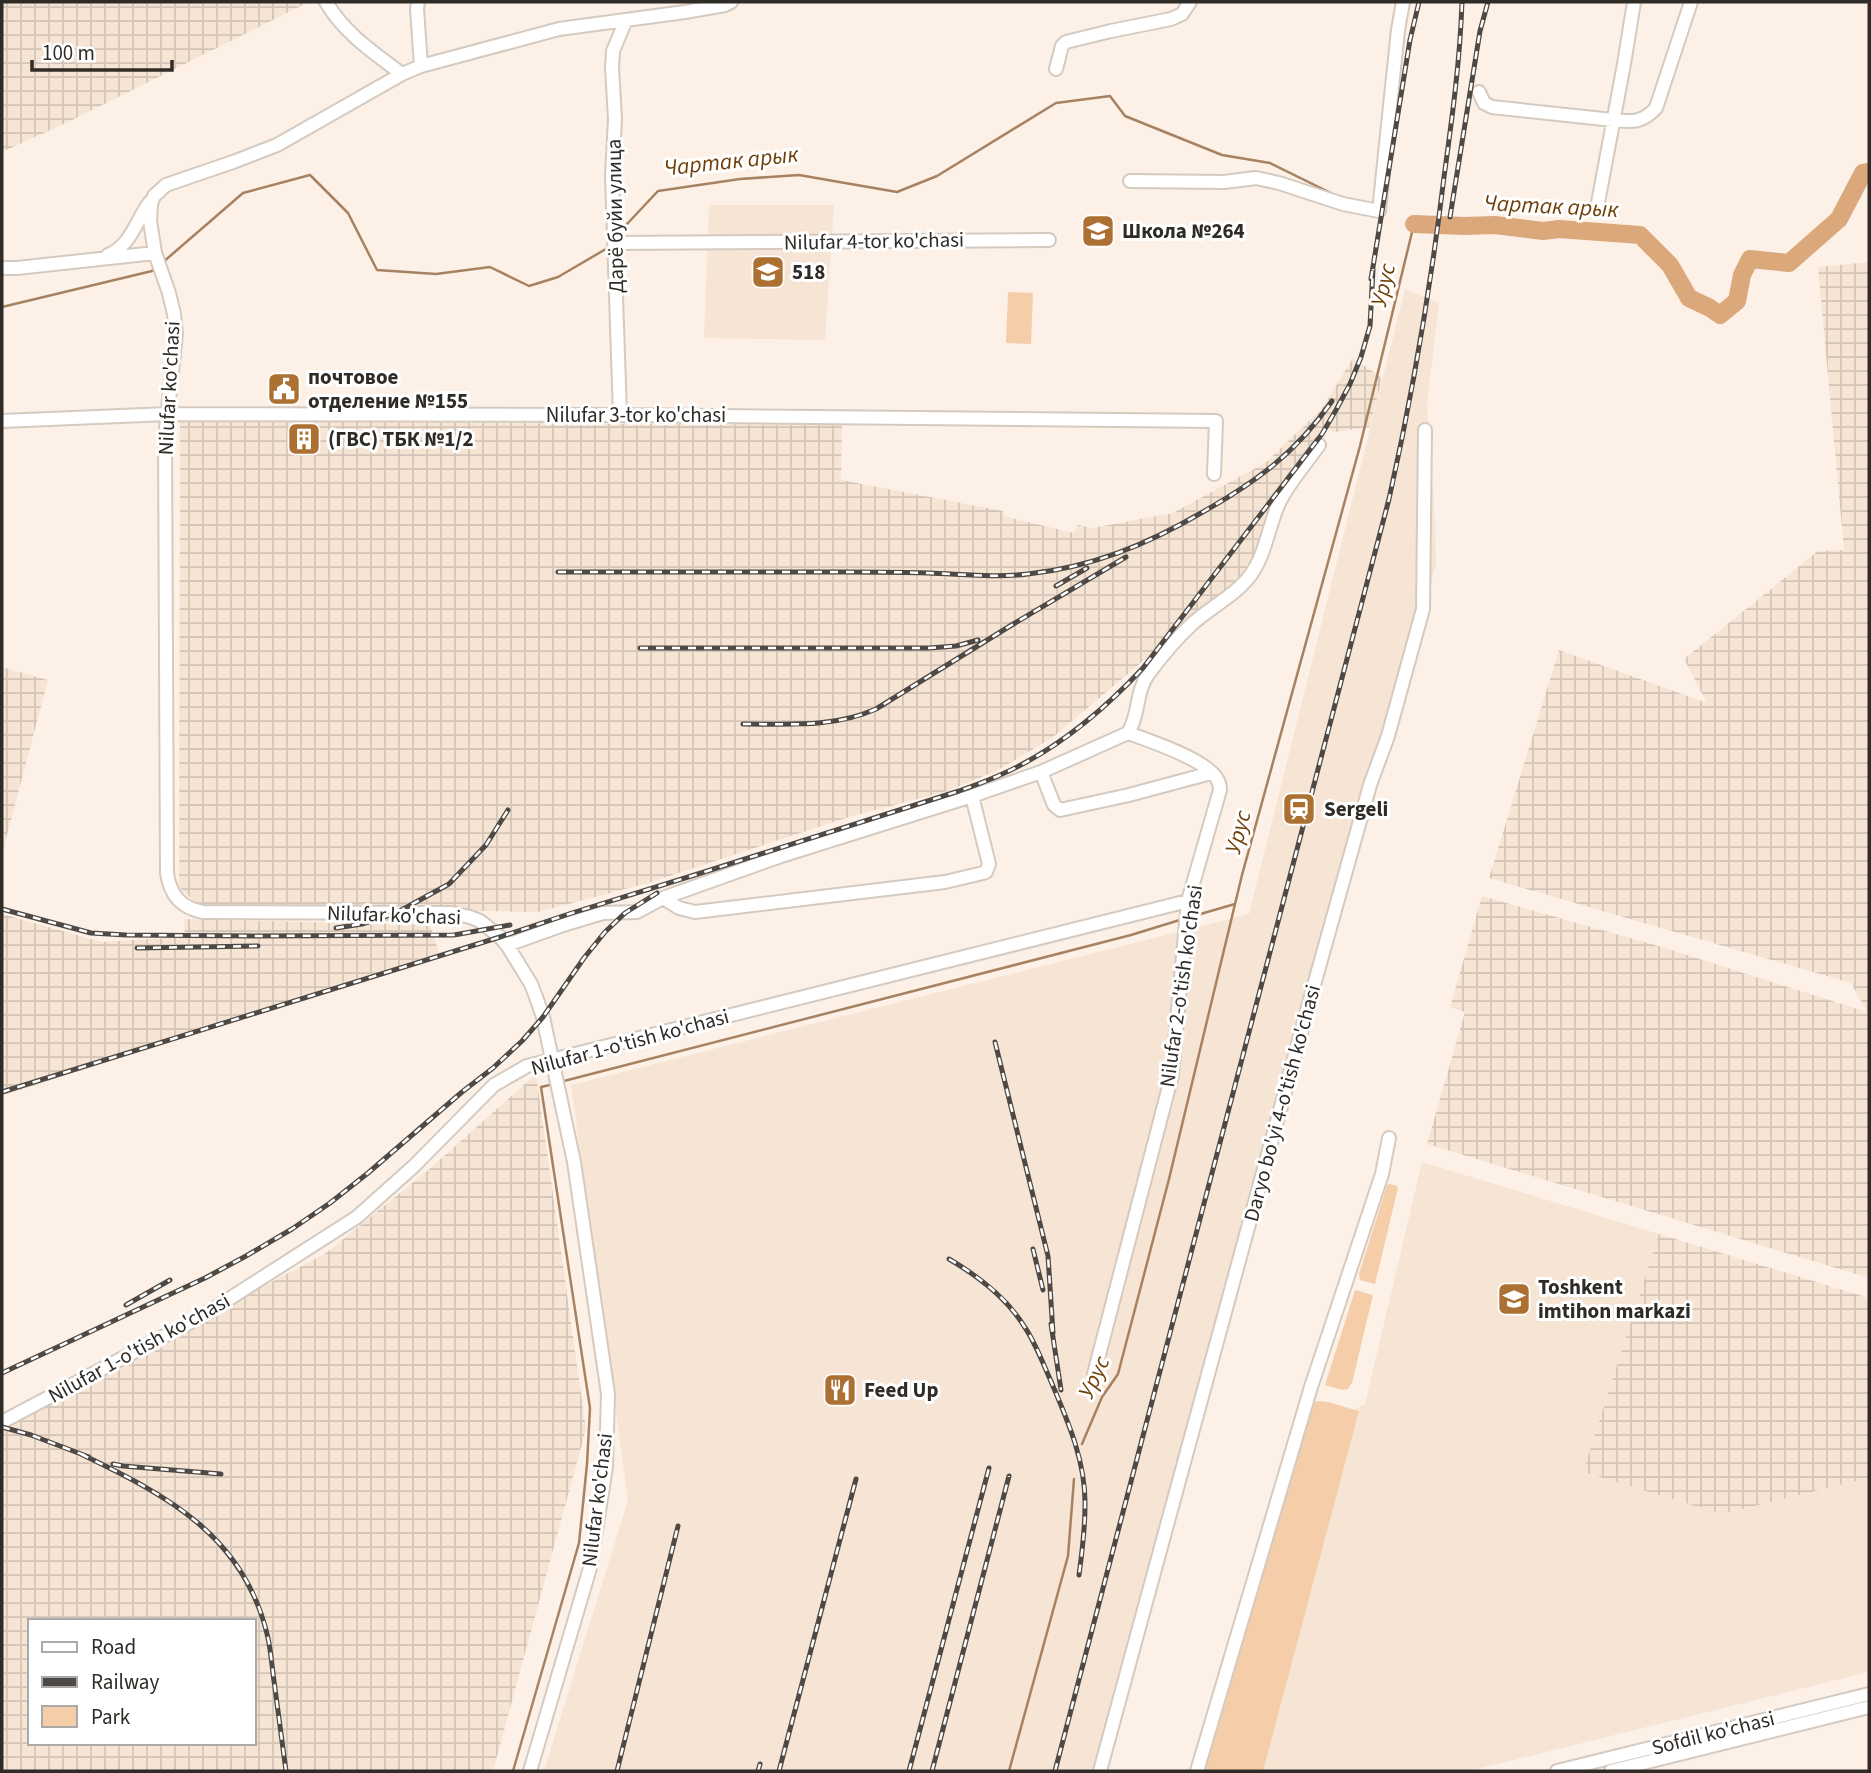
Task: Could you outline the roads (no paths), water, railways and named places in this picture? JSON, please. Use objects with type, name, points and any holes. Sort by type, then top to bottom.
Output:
[{"type":"street","points":[[326,2],[342,25],[402,74]]},
{"type":"street","points":[[91,261],[113,253],[124,245],[142,212],[166,186],[277,145],[402,74],[421,66],[559,29],[685,12],[731,2]]},
{"type":"street","points":[[1056,69],[1061,49],[1066,42],[1171,19],[1182,14],[1190,2]]},
{"type":"street","points":[[1130,181],[1224,182],[1255,178],[1343,204],[1379,211],[1403,2]]},
{"type":"street","points":[[1597,208],[1634,2]]},
{"type":"street","points":[[1479,92],[1485,103],[1492,107],[1631,122],[1647,118],[1656,108],[1691,2]]},
{"type":"street","points":[[419,4],[421,66]]},
{"type":"street","name":"Дарё буйи улица","points":[[620,415],[612,176],[615,119],[613,51],[626,20]]},
{"type":"street","name":"Nilufar ko'chasi","points":[[154,196],[149,216],[155,253],[174,314],[176,334],[165,438],[167,873],[172,894],[186,906],[203,912],[452,914],[470,917],[491,929],[508,945],[531,984],[543,1017],[574,1162],[608,1394],[606,1467],[590,1568],[530,1771]]},
{"type":"street","name":"Nilufar 4-tor ko'chasi","points":[[614,243],[1049,240]]},
{"type":"street","points":[[2,268],[155,253]]},
{"type":"street","name":"Nilufar 3-tor ko'chasi","points":[[2,421],[168,414],[1216,421],[1214,474]]},
{"type":"street","name":"Daryo bo'yi 4-o'tish ko'chasi","points":[[1100,1771],[1316,978],[1423,609],[1424,430]]},
{"type":"street","points":[[508,945],[603,913],[637,912],[663,898],[782,856],[1041,772],[1128,733],[1134,723],[1137,700],[1148,675],[1191,625],[1240,586],[1252,573],[1280,501],[1319,445]]},
{"type":"street","points":[[1128,733],[1169,747],[1212,773]]},
{"type":"street","points":[[1041,772],[1054,805],[1060,810],[1212,773]]},
{"type":"street","name":"Nilufar 2-o'tish ko'chasi","points":[[1094,1374],[1172,1075],[1188,901],[1219,798],[1219,781],[1212,773]]},
{"type":"street","points":[[663,898],[679,908],[695,912],[945,882],[983,873],[989,864],[972,796]]},
{"type":"street","name":"Nilufar 1-o'tish ko'chasi","points":[[2,1422],[204,1315],[358,1217],[414,1166],[494,1085],[527,1066],[1188,901]]},
{"type":"street","points":[[1197,1771],[1311,1387],[1382,1174],[1389,1138]]},
{"type":"street","name":"Sofdil ko'chasi","points":[[1611,1771],[1674,1749],[1869,1694]]},
{"type":"street","name":"Sofdil ko'chasi","points":[[1557,1771],[1869,1707]]},
{"type":"waterway","name":"Чартак арык","points":[[619,240],[627,224],[658,191],[740,179],[799,175],[897,192],[937,176],[1056,103],[1110,96],[1125,116],[1222,155],[1270,163],[1337,196]]},
{"type":"waterway","name":"Чартак арык","points":[[1414,224],[1495,225],[1543,231],[1559,229],[1640,235],[1670,265],[1689,298],[1720,315],[1737,301],[1742,275],[1750,259],[1789,263],[1839,219],[1863,173],[1869,172]]},
{"type":"waterway","name":"Чартак арык","points":[[162,263],[243,193],[310,175],[348,213],[377,270],[436,274],[490,267],[529,286],[558,277],[611,246]]},
{"type":"waterway","name":"Урус","points":[[1082,1444],[1102,1397],[1118,1374],[1169,1179],[1242,875],[1360,446],[1414,224],[1408,222]]},
{"type":"waterway","name":"Чартак арык","points":[[2,307],[154,269]]},
{"type":"waterway","points":[[1190,917],[1235,904]]},
{"type":"waterway","points":[[560,1082],[1131,935],[1183,919]]},
{"type":"waterway","points":[[513,1771],[579,1543],[587,1464],[590,1408],[541,1087],[554,1084]]},
{"type":"waterway","name":"Урус","points":[[1009,1771],[1068,1556],[1074,1479]]},
{"type":"railway","points":[[1371,279],[1410,40],[1419,2]]},
{"type":"railway","points":[[1055,1771],[1389,499],[1414,379],[1433,258],[1455,90],[1462,2]]},
{"type":"railway","points":[[1450,217],[1480,31],[1488,2]]},
{"type":"railway","points":[[2,1092],[959,791],[1000,775],[1040,754],[1094,715],[1143,668],[1322,434],[1350,384],[1361,357],[1370,326],[1373,269]]},
{"type":"railway","points":[[558,572],[886,572],[1003,576],[1052,571],[1139,545],[1240,490],[1289,451],[1332,401]]},
{"type":"railway","points":[[743,724],[827,722],[876,709],[1126,557]]},
{"type":"railway","points":[[1056,586],[1087,568]]},
{"type":"railway","points":[[640,648],[929,648],[956,646],[978,640]]},
{"type":"railway","points":[[336,928],[362,924],[396,913],[449,884],[486,845],[508,810]]},
{"type":"railway","points":[[2,1373],[205,1278],[292,1229],[330,1203],[522,1041],[543,1017],[605,932],[625,913],[657,893]]},
{"type":"railway","points":[[2,909],[91,933],[126,935],[454,935],[510,925]]},
{"type":"railway","points":[[137,948],[258,946]]},
{"type":"railway","points":[[995,1042],[1048,1256],[1053,1333]]},
{"type":"railway","points":[[1033,1249],[1043,1290]]},
{"type":"railway","points":[[949,1259],[991,1288],[1017,1315],[1035,1345],[1063,1409],[1079,1457],[1084,1489],[1079,1575]]},
{"type":"railway","points":[[126,1305],[170,1280]]},
{"type":"railway","points":[[1051,1324],[1061,1390]]},
{"type":"railway","points":[[2,1427],[89,1457]]},
{"type":"railway","points":[[81,1454],[144,1486],[172,1504],[222,1546],[241,1572],[257,1603],[268,1638],[286,1771]]},
{"type":"railway","points":[[113,1464],[221,1474]]},
{"type":"railway","points":[[909,1771],[989,1468]]},
{"type":"railway","points":[[932,1771],[1009,1476]]},
{"type":"railway","points":[[779,1771],[856,1479]]},
{"type":"railway","points":[[617,1771],[678,1526]]},
{"type":"railway","points":[[758,1771],[760,1764]]},
{"type":"place","name":"Школа №264","points":[[1098,231]]},
{"type":"place","name":"518","points":[[768,272]]},
{"type":"place","name":"почтовое отделение №155","points":[[284,389]]},
{"type":"place","name":"(ГВС) ТБК №1/2","points":[[304,439]]},
{"type":"place","name":"Sergeli","points":[[1299,809]]},
{"type":"place","name":"Toshkent imtihon markazi","points":[[1514,1299]]},
{"type":"place","name":"Feed Up","points":[[840,1390]]}]
